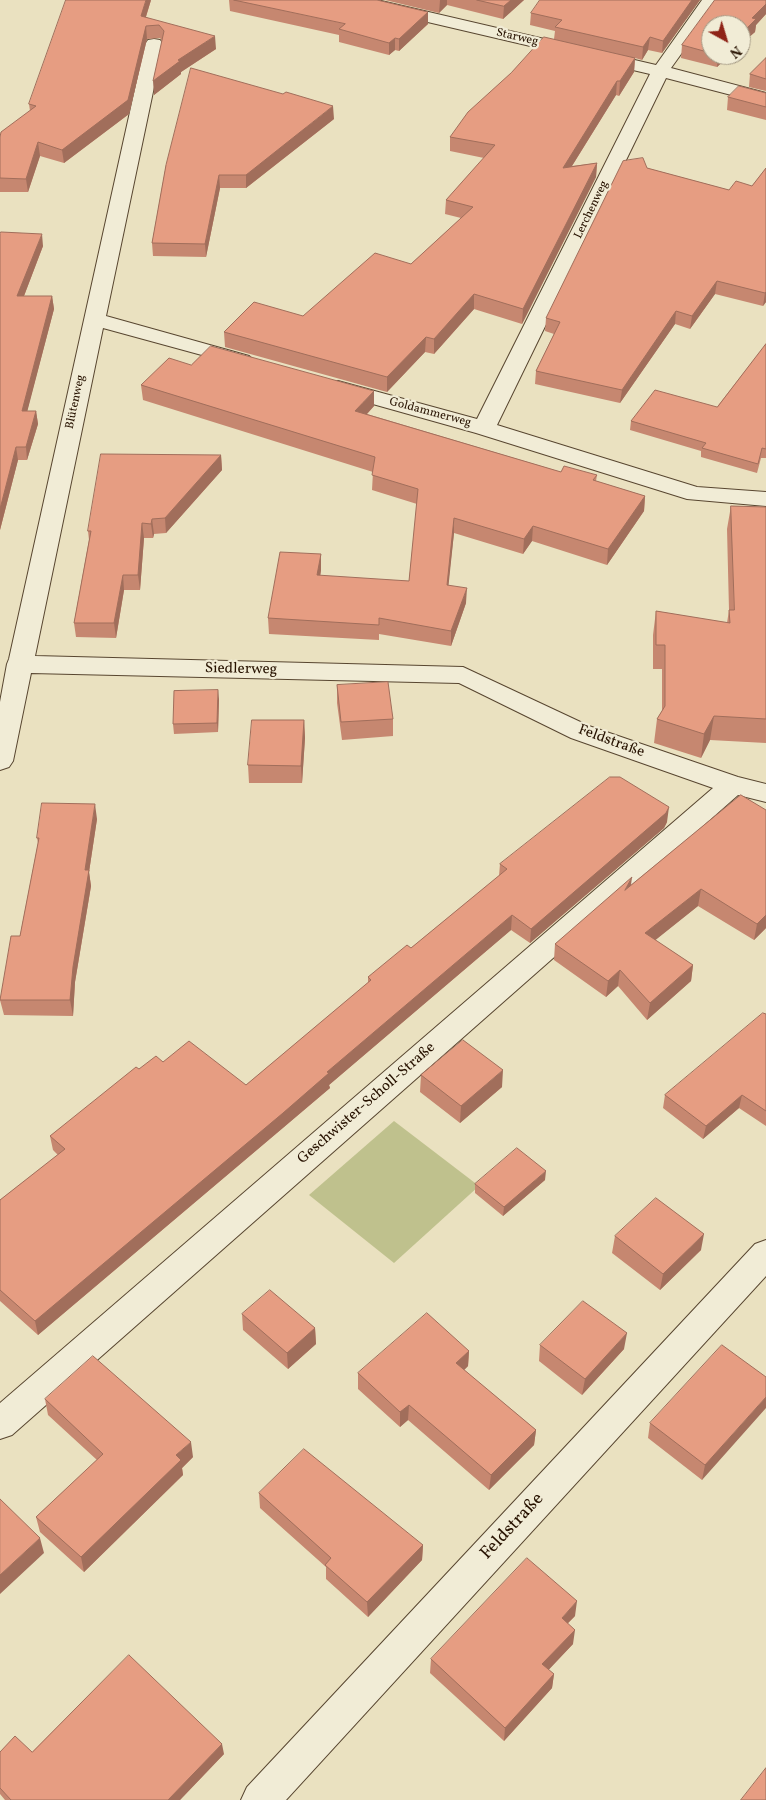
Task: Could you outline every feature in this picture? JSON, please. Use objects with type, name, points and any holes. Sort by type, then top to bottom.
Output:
[{"type":"street","name":"Starweg","points":[[355,0],[660,71],[766,100]]},
{"type":"street","name":"Lerchenweg","points":[[484,428],[660,71],[711,0]]},
{"type":"street","name":"Blütenweg","points":[[0,761],[19,664],[154,44]]},
{"type":"street","points":[[94,320],[265,367]]},
{"type":"street","name":"Goldammerweg","points":[[322,383],[484,428],[695,494],[766,499]]},
{"type":"street","name":"Siedlerweg","points":[[19,664],[463,675]]},
{"type":"street","name":"Feldstraße","points":[[463,675],[580,732],[733,785],[766,794]]},
{"type":"street","name":"Geschwister-Scholl-Straße","points":[[0,1424],[733,785]]},
{"type":"street","name":"Feldstraße","points":[[260,1800],[766,1254]]},
{"type":"green space","points":[[394,1121],[479,1186],[394,1263],[309,1195]]},
{"type":"building","points":[[66,0],[146,0],[141,16],[215,36],[178,60],[180,61],[153,81],[164,31],[159,25],[146,26],[128,100],[62,150],[38,142],[26,179],[0,178],[1,132],[36,106],[29,104]]},
{"type":"building","points":[[234,0],[377,0],[428,12],[399,39],[395,38],[389,43],[339,29],[345,24]]},
{"type":"building","points":[[477,0],[511,0],[504,6]]},
{"type":"building","points":[[540,0],[692,0],[663,41],[650,37],[643,47],[555,27],[562,20],[531,13]]},
{"type":"building","points":[[715,0],[766,0],[766,4],[752,18],[756,19],[751,24],[751,15],[704,15]]},
{"type":"building","points":[[701,19],[701,50],[682,45]]},
{"type":"building","points":[[544,37],[635,58],[620,81],[617,81],[563,168],[597,163],[523,309],[474,294],[434,339],[426,337],[387,377],[224,332],[254,302],[303,316],[375,253],[411,264],[473,207],[446,200],[495,145],[450,137],[468,112],[511,73]]},
{"type":"building","points":[[766,58],[766,79],[750,74]]},
{"type":"building","points":[[191,68],[333,106],[246,175],[219,175],[205,244],[152,243],[166,165]]},
{"type":"building","points":[[739,86],[766,93],[766,107],[728,97]]},
{"type":"building","points":[[643,158],[647,168],[729,190],[736,181],[752,186],[766,168],[766,292],[717,281],[692,316],[676,311],[622,390],[536,371],[560,322],[546,318],[623,161]]},
{"type":"building","points":[[1,232],[42,234],[17,296],[52,296],[22,411],[36,411],[26,447],[16,447],[0,509],[0,234]]},
{"type":"building","points":[[766,344],[766,449],[762,448],[758,464],[702,448],[706,443],[631,421],[655,390],[717,407]]},
{"type":"building","points":[[211,346],[374,391],[355,411],[561,472],[564,466],[597,475],[593,480],[645,496],[608,549],[533,526],[524,539],[454,518],[447,585],[467,588],[451,631],[379,618],[379,625],[268,618],[280,552],[321,554],[317,575],[409,581],[418,489],[372,475],[375,457],[141,385],[169,358],[191,365]]},
{"type":"building","points":[[101,454],[221,455],[165,518],[152,519],[151,524],[142,523],[138,575],[123,575],[114,623],[74,623],[91,531],[88,531]]},
{"type":"building","points":[[731,506],[766,507],[766,719],[714,716],[704,734],[657,719],[665,706],[665,645],[656,645],[656,611],[730,623],[729,610],[734,610]]},
{"type":"building","points":[[388,682],[393,719],[341,722],[337,685]]},
{"type":"building","points":[[218,690],[217,723],[173,724],[174,691]]},
{"type":"building","points":[[252,720],[304,720],[301,766],[248,765]]},
{"type":"building","points":[[610,777],[620,777],[669,807],[666,813],[531,929],[512,915],[327,1072],[329,1073],[283,1113],[35,1321],[0,1290],[0,1200],[65,1149],[50,1136],[136,1067],[139,1069],[156,1056],[163,1062],[189,1041],[246,1085],[371,980],[368,977],[407,945],[411,948],[507,869],[500,864]]},
{"type":"building","points":[[741,795],[766,810],[766,915],[757,924],[701,889],[645,933],[693,965],[650,1003],[620,970],[608,981],[555,944],[632,877],[625,890]]},
{"type":"building","points":[[42,803],[95,804],[85,870],[89,870],[73,967],[70,1000],[0,1000],[11,936],[20,936],[39,838],[37,838]]},
{"type":"building","points":[[763,1013],[766,1014],[766,1111],[742,1095],[706,1126],[665,1095]]},
{"type":"building","points":[[463,1040],[503,1070],[461,1106],[421,1075]]},
{"type":"building","points":[[517,1148],[546,1171],[504,1207],[475,1184]]},
{"type":"building","points":[[656,1198],[704,1234],[663,1274],[615,1236]]},
{"type":"building","points":[[270,1290],[315,1328],[287,1353],[242,1314]]},
{"type":"building","points":[[583,1301],[627,1333],[585,1379],[540,1345]]},
{"type":"building","points":[[427,1313],[469,1351],[456,1363],[536,1430],[491,1475],[409,1405],[400,1412],[358,1373]]},
{"type":"building","points":[[722,1345],[766,1377],[766,1397],[705,1465],[650,1423]]},
{"type":"building","points":[[93,1356],[191,1442],[176,1455],[181,1460],[81,1557],[36,1517],[103,1454],[45,1399]]},
{"type":"building","points":[[304,1449],[423,1545],[367,1602],[325,1565],[331,1558],[259,1493]]},
{"type":"building","points":[[0,1499],[40,1538],[0,1575]]},
{"type":"building","points":[[527,1558],[577,1601],[562,1618],[575,1630],[542,1664],[554,1674],[505,1728],[431,1659]]},
{"type":"building","points":[[129,1655],[222,1744],[168,1800],[11,1800],[0,1788],[0,1752],[15,1736],[32,1752]]},
{"type":"building","points":[[766,1768],[766,1800],[741,1800]]}]
